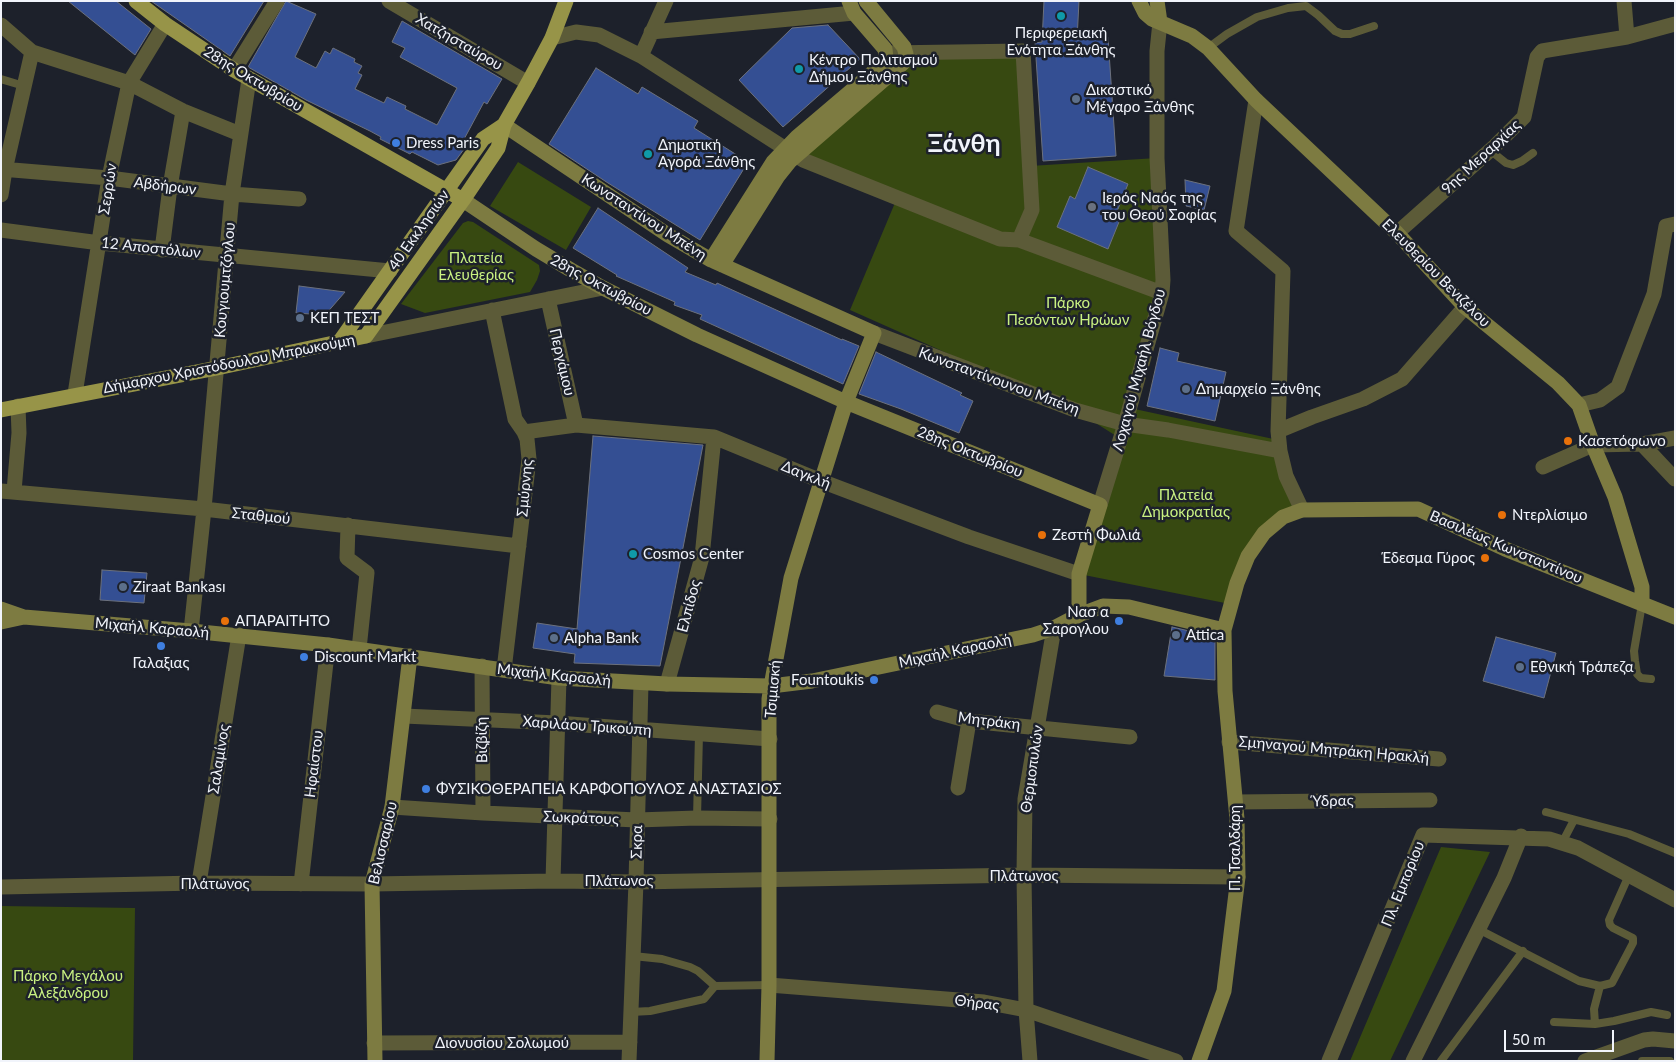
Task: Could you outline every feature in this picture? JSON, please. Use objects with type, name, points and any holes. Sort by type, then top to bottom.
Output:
[{"type":"main road","name":"28ης Οκτωβρίου","points":[[136,1],[165,24],[234,70],[464,200]]},
{"type":"main road","name":"40 Εκκλησιών","points":[[366,336],[464,200],[498,148],[504,125],[552,38],[566,1]]},
{"type":"main road","name":"40 Εκκλησιών","points":[[340,341],[483,139],[504,125]]},
{"type":"main road","name":"Δήμαρχου Χριστόδουλου Μπρωκούμη","points":[[1,410],[75,394],[217,368],[366,336]]},
{"type":"street","points":[[234,70],[277,1]]},
{"type":"street","name":"Χατζησταύρου","points":[[389,1],[528,83]]},
{"type":"street","points":[[641,56],[666,1]]},
{"type":"street","points":[[866,1],[898,39],[906,53]]},
{"type":"street","points":[[1139,1],[1145,13],[1160,22]]},
{"type":"street","name":"Λοχαγού Μιχαήλ Βόγδου","points":[[1100,506],[1125,424],[1164,280],[1157,158],[1157,50],[1160,22],[1157,1]]},
{"type":"street","points":[[1624,1],[1627,37]]},
{"type":"street","points":[[651,32],[851,7],[882,44],[886,53],[885,60],[790,152],[778,176],[716,262]]},
{"type":"street","name":"Ελευθερίου Βενιζέλου","points":[[1160,22],[1192,36],[1208,48],[1256,100],[1397,233],[1465,307],[1558,383],[1579,405],[1592,445],[1614,497],[1642,587],[1642,604]]},
{"type":"street","name":"Σερρών","points":[[75,394],[109,178],[128,83],[165,24]]},
{"type":"street","name":"9ης Μεραρχίας","points":[[1397,233],[1491,150],[1524,117],[1537,57],[1542,51],[1627,37],[1675,24]]},
{"type":"street","points":[[1,25],[32,52],[128,83],[183,111],[240,134]]},
{"type":"street","points":[[552,38],[576,32],[588,32],[609,39],[641,56],[808,162],[1000,239],[1019,240],[1162,293]]},
{"type":"street","points":[[886,53],[1023,51],[1032,210],[1019,240]]},
{"type":"street","points":[[1,195],[3,170],[32,52]]},
{"type":"street","points":[[790,152],[895,72],[902,63],[906,53]]},
{"type":"street","name":"Κουγιουμτζόγλου","points":[[191,631],[204,509],[232,194],[249,79]]},
{"type":"street","points":[[1256,100],[1236,231],[1283,272],[1278,431],[1280,451],[1286,476],[1302,510]]},
{"type":"street","points":[[162,250],[170,186],[183,111]]},
{"type":"street","name":"Κωνσταντίνου Μπένη","points":[[504,125],[668,235],[716,262],[874,333]]},
{"type":"street","name":"Αβδήρων","points":[[3,170],[109,178],[232,194],[299,199]]},
{"type":"street","name":"28ης Οκτωβρίου","points":[[464,200],[536,249],[604,288],[697,335],[846,402],[1100,506]]},
{"type":"street","points":[[1579,405],[1600,400],[1618,388],[1654,294],[1666,226],[1675,224]]},
{"type":"street","name":"12 Αποστόλων","points":[[1,230],[162,250],[390,271]]},
{"type":"street","name":"Δήμαρχου Χριστόδουλου Μπρωκούμη","points":[[366,336],[604,288]]},
{"type":"street","name":"Περγάμου","points":[[548,299],[576,426]]},
{"type":"street","points":[[1278,431],[1363,399],[1402,379],[1465,307]]},
{"type":"street","name":"Σμύρνης","points":[[492,310],[515,419],[524,432],[529,459],[504,670]]},
{"type":"street","name":"Τσιμισκή","points":[[767,1061],[770,985],[771,686],[791,578],[846,402],[874,333]]},
{"type":"street","name":"Κωνσταντίνουνου Μπένη","points":[[874,333],[1075,410],[1125,424],[1280,451]]},
{"type":"street","points":[[8,491],[19,433],[18,406]]},
{"type":"street","name":"Δαγκλή","points":[[524,432],[576,426],[714,437],[821,481],[969,536],[1079,574]]},
{"type":"street","name":"Ελπίδος","points":[[668,684],[702,557],[714,437]]},
{"type":"street","points":[[1544,467],[1592,445],[1642,444],[1675,438]]},
{"type":"street","points":[[1642,444],[1675,479]]},
{"type":"street","name":"Σταθμού","points":[[8,491],[204,509],[519,546]]},
{"type":"street","points":[[1078,615],[1079,574],[1100,506]]},
{"type":"street","name":"Βασιλέως Κωνσταντίνου","points":[[1224,630],[1230,604],[1248,556],[1264,532],[1283,516],[1302,510],[1418,509],[1505,549],[1675,617]]},
{"type":"street","points":[[348,525],[348,558],[367,573],[359,649]]},
{"type":"street","name":"Μιχαήλ Καραολή","points":[[1,609],[24,617],[328,645],[559,678],[641,684],[771,686],[812,681],[1012,640],[1054,628],[1078,615],[1112,605],[1129,607],[1224,630]]},
{"type":"street","name":"Μιχαήλ Καραολή","points":[[1,622],[24,617]]},
{"type":"street","name":"Θερμοπυλών","points":[[1030,1061],[1026,1010],[1024,875],[1026,799],[1054,628]]},
{"type":"street","name":"Π. Τσαλδάρη","points":[[1199,1061],[1224,992],[1238,878],[1236,802],[1229,742],[1224,630]]},
{"type":"street","name":"Σαλαμίνος","points":[[199,884],[239,636]]},
{"type":"street","name":"Ηφαίστου","points":[[301,884],[328,645]]},
{"type":"street","name":"Βελισσαρίου","points":[[375,1061],[372,884],[392,807],[410,656]]},
{"type":"street","name":"Βιζβίζη","points":[[482,666],[483,813]]},
{"type":"street","points":[[553,881],[559,678]]},
{"type":"street","name":"Σκρα","points":[[630,1061],[641,684]]},
{"type":"street","name":"Μητράκη","points":[[937,712],[969,721],[1130,737]]},
{"type":"street","name":"Χαριλάου Τρικούπη","points":[[404,716],[557,723],[770,739]]},
{"type":"street","points":[[958,788],[969,721]]},
{"type":"street","name":"Σμηναγού Μητράκη Ηρακλή","points":[[1229,742],[1439,759]]},
{"type":"street","name":"Ύδρας","points":[[1236,802],[1430,800]]},
{"type":"street","name":"Σωκράτους","points":[[392,807],[637,820],[697,818],[770,819]]},
{"type":"street","name":"Πλ. Εμπορίου","points":[[1330,1061],[1423,835],[1521,836]]},
{"type":"street","points":[[1413,1061],[1504,878],[1521,836],[1549,838],[1578,848],[1675,900]]},
{"type":"street","name":"Πλάτωνος","points":[[1,887],[553,881],[636,882],[769,878],[1024,875],[1238,878]]},
{"type":"street","name":"Θήρας","points":[[770,985],[984,1002],[1026,1010],[1176,1061]]},
{"type":"street","points":[[1585,1061],[1644,1040],[1675,1041]]},
{"type":"street","name":"Διονυσίου Σολωμού","points":[[374,1043],[630,1042]]},
{"type":"lane","points":[[1208,48],[1227,34],[1257,17],[1288,8],[1306,6],[1318,15],[1334,32],[1342,34],[1350,34],[1374,26]]},
{"type":"lane","points":[[1,79],[24,86]]},
{"type":"lane","points":[[1491,150],[1506,163],[1514,165],[1533,152]]},
{"type":"lane","points":[[1642,604],[1634,651],[1635,661],[1637,674],[1641,678],[1650,678]]},
{"type":"lane","points":[[697,818],[699,734]]},
{"type":"lane","points":[[1546,812],[1629,834],[1675,853]]},
{"type":"lane","points":[[1562,843],[1574,820]]},
{"type":"lane","points":[[1478,929],[1579,981],[1600,986],[1612,984],[1633,943],[1633,938],[1612,928],[1609,920],[1629,875]]},
{"type":"lane","points":[[1441,1061],[1523,951]]},
{"type":"lane","points":[[633,956],[662,959],[690,967],[698,971],[715,986],[770,985]]},
{"type":"lane","points":[[631,1012],[650,1011],[704,999],[715,986]]},
{"type":"lane","points":[[1595,1024],[1594,1009],[1600,986]]},
{"type":"lane","points":[[1554,1022],[1595,1024],[1651,1012],[1667,1015]]},
{"type":"lane","points":[[1642,1061],[1670,1061]]},
{"type":"green space","points":[[1023,51],[1030,166],[1157,158],[1162,293],[1130,408],[1278,440],[1302,510],[1264,533],[1230,604],[1079,574],[1121,439],[1075,410],[850,310],[897,198],[796,155],[905,57]]},
{"type":"green space","points":[[518,162],[591,207],[566,250],[490,206]]},
{"type":"green space","name":"Πλατεία Ελευθερίας","points":[[473,222],[539,265],[540,271],[537,280],[530,292],[425,313],[401,304],[463,223]]},
{"type":"green space","points":[[1441,847],[1490,852],[1390,1061],[1350,1061]]},
{"type":"green space","name":"Πάρκο Μεγάλου Αλεξάνδρου","points":[[1,906],[135,908],[133,1061],[1,1061]]},
{"type":"building","points":[[68,1],[116,1],[151,29],[135,55]]},
{"type":"building","points":[[151,1],[264,1],[230,56]]},
{"type":"building","points":[[286,1],[316,14],[295,57],[316,68],[325,51],[330,54],[333,48],[355,59],[354,62],[362,66],[358,73],[362,75],[355,89],[384,103],[387,97],[406,106],[405,109],[437,125],[457,88],[400,57],[405,48],[392,42],[402,21],[502,79],[487,104],[484,102],[462,143],[467,145],[456,160],[438,165],[412,152],[410,154],[380,139],[381,137],[370,131],[306,100],[248,67]]},
{"type":"building","name":"Δικαστικό Μέγαρο Ξάνθης","points":[[1044,1],[1079,1],[1077,40],[1108,37],[1116,156],[1043,161],[1035,43],[1042,42]]},
{"type":"building","name":"Κέντρο Πολιτισμού Δήμου Ξάνθης","points":[[828,25],[860,59],[783,127],[739,80],[792,28]]},
{"type":"building","name":"Δημοτική Αγορά Ξάνθης","points":[[596,68],[638,94],[642,87],[698,121],[694,128],[748,162],[700,240],[549,144]]},
{"type":"building","name":"Ιερός Ναός της του Θεού Σοφίας","points":[[1088,167],[1128,184],[1116,214],[1121,217],[1108,249],[1057,227],[1070,196],[1075,199]]},
{"type":"building","points":[[1185,180],[1210,186],[1204,210],[1186,206]]},
{"type":"building","points":[[598,208],[688,268],[685,272],[716,285],[717,283],[859,346],[843,384],[700,319],[702,315],[674,305],[675,302],[616,276],[573,248]]},
{"type":"building","points":[[299,286],[345,292],[325,315],[296,313]]},
{"type":"building","name":"Δημαρχείο Ξάνθης","points":[[1160,348],[1179,353],[1177,361],[1226,372],[1215,421],[1147,406]]},
{"type":"building","points":[[876,352],[962,393],[960,395],[973,401],[959,433],[859,394]]},
{"type":"building","name":"Cosmos Center","points":[[593,436],[703,445],[660,666],[574,663],[575,654],[533,648],[537,623],[577,629]]},
{"type":"building","name":"Ziraat Bankası","points":[[102,570],[147,573],[144,603],[100,600]]},
{"type":"building","points":[[1172,627],[1215,637],[1215,680],[1164,676]]},
{"type":"building","name":"Εθνική Τράπεζα","points":[[1496,637],[1556,653],[1544,698],[1483,681]]},
{"type":"place","name":"Περιφερειακή Ενότητα Ξάνθης","points":[[1061,16]]},
{"type":"place","name":"Κέντρο Πολιτισμού Δήμου Ξάνθης","points":[[799,69]]},
{"type":"place","name":"Δικαστικό Μέγαρο Ξάνθης","points":[[1076,99]]},
{"type":"place","name":"Dress Paris","points":[[396,143]]},
{"type":"place","name":"Δημοτική Αγορά Ξάνθης","points":[[648,154]]},
{"type":"place","name":"Ιερός Ναός της του Θεού Σοφίας","points":[[1092,207]]},
{"type":"place","name":"ΚΕΠ ΤΕΣΤ","points":[[300,318]]},
{"type":"place","name":"Δημαρχείο Ξάνθης","points":[[1186,389]]},
{"type":"place","name":"Κασετόφωνο","points":[[1568,441]]},
{"type":"place","name":"Ντερλίσιμο","points":[[1502,515]]},
{"type":"place","name":"Ζεστή Φωλιά","points":[[1042,535]]},
{"type":"place","name":"Cosmos Center","points":[[633,554]]},
{"type":"place","name":"Έδεσμα Γύρος","points":[[1485,558]]},
{"type":"place","name":"Ziraat Bankası","points":[[123,587]]},
{"type":"place","name":"ΑΠΑΡΑΙΤΗΤΟ","points":[[225,621]]},
{"type":"place","name":"Νασ α Σαρογλου","points":[[1119,621]]},
{"type":"place","name":"Attica","points":[[1176,635]]},
{"type":"place","name":"Alpha Bank","points":[[554,638]]},
{"type":"place","name":"Γαλαξιας","points":[[161,646]]},
{"type":"place","name":"Discount Markt","points":[[304,657]]},
{"type":"place","name":"Εθνική Τράπεζα","points":[[1520,667]]},
{"type":"place","name":"Fountoukis","points":[[874,680]]},
{"type":"place","name":"ΦΥΣΙΚΟΘΕΡΑΠΕΙΑ ΚΑΡΦΟΠΟΥΛΟΣ ΑΝΑΣΤΑΣΙΟΣ","points":[[426,789]]},
{"type":"district","name":"Ξάνθη","points":[[964,144]]},
{"type":"park label","name":"Πάρκο Πεσόντων Ηρώων","points":[[1068,312]]},
{"type":"park label","name":"Πλατεία Δημοκρατίας","points":[[1186,504]]}]
